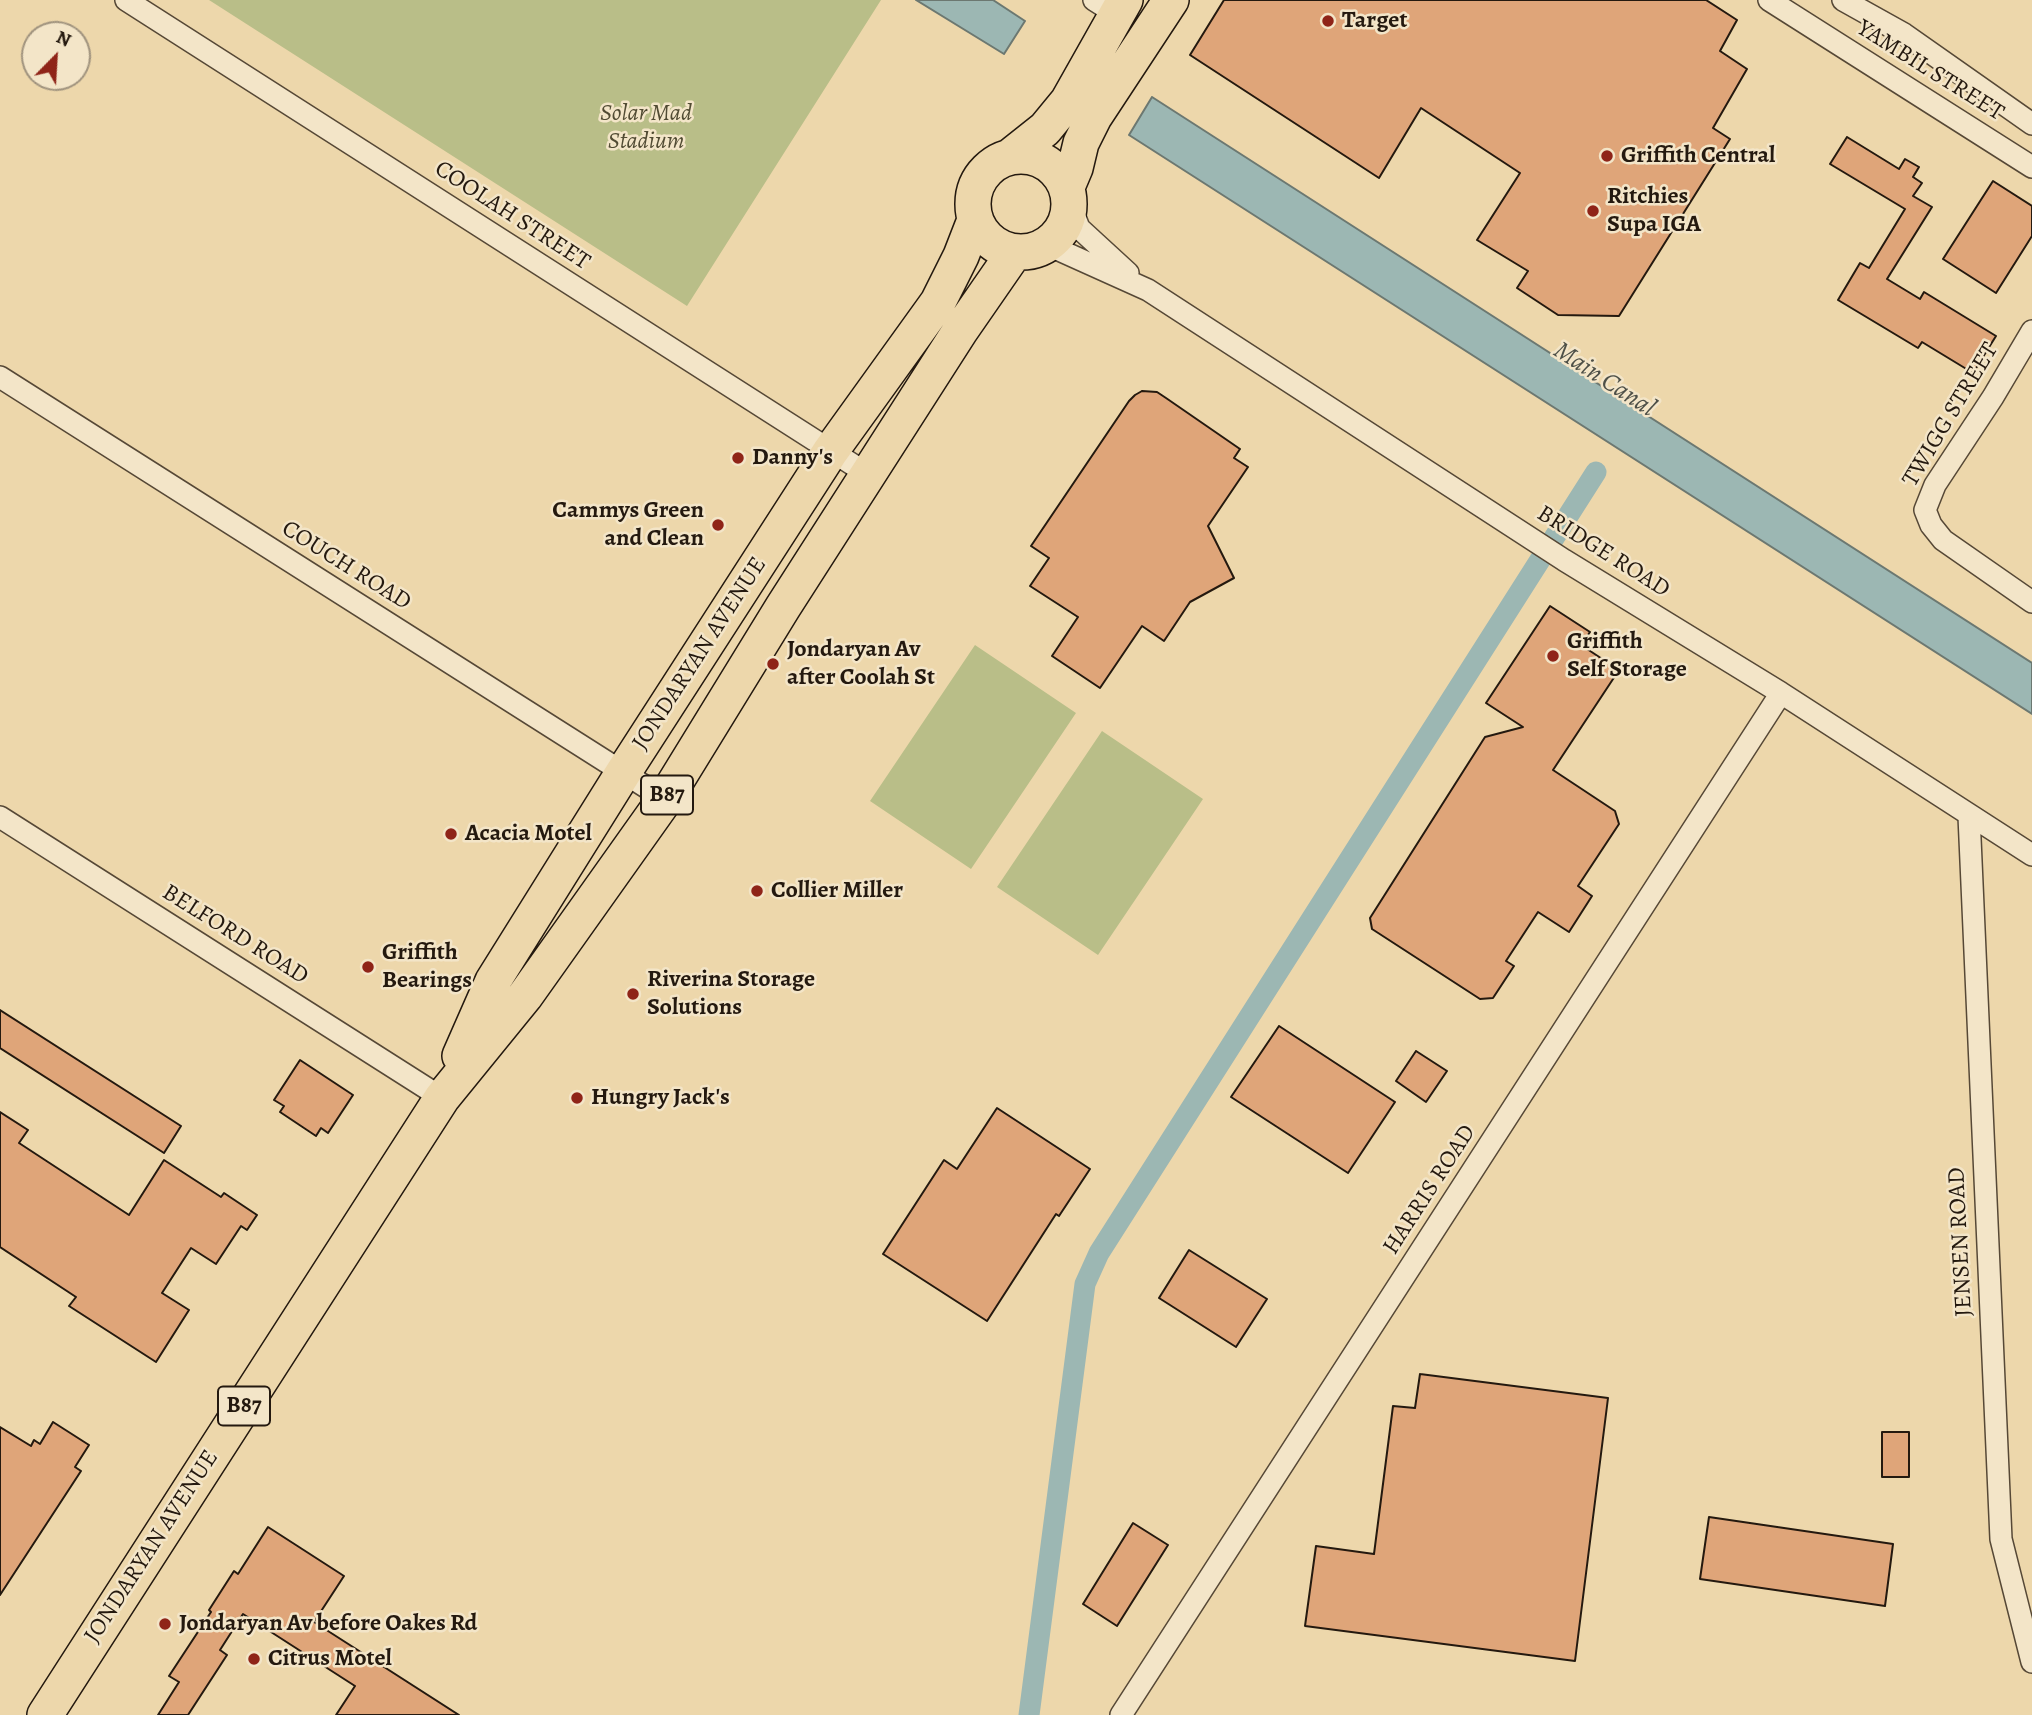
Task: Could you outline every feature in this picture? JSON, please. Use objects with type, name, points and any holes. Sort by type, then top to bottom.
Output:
[{"type":"main road","name":"B87","points":[[1048,245],[1060,234],[1067,220],[1068,195],[1081,143],[1081,109],[1108,63],[1171,0]]},
{"type":"main road","name":"B87","points":[[1108,63],[1112,5]]},
{"type":"main road","name":"B87","points":[[975,220],[972,204],[975,187],[983,173],[996,162],[1011,156],[1045,129],[1081,109]]},
{"type":"main road","points":[[1011,156],[1025,156],[1050,165],[1060,175],[1068,195]]},
{"type":"main road","name":"JONDARYAN AVENUE","points":[[442,1097],[493,981],[623,773],[831,452],[938,302],[975,220]]},
{"type":"main road","points":[[975,220],[981,232],[1001,249],[1014,253],[1038,250],[1048,245]]},
{"type":"main road","name":"JONDARYAN AVENUE","points":[[45,1715],[442,1097],[525,996],[665,799],[783,607],[960,331],[1014,253]]},
{"type":"street","name":"COOLAH STREET","points":[[126,0],[869,475]]},
{"type":"street","name":"YAMBIL STREET","points":[[1769,0],[1801,10],[2032,167]]},
{"type":"street","name":"YAMBIL STREET","points":[[1843,0],[1904,34],[2032,124]]},
{"type":"street","name":"BRIDGE ROAD","points":[[1068,195],[1079,228],[1148,290],[1564,560],[1781,693],[2032,855]]},
{"type":"street","name":"BRIDGE ROAD","points":[[1048,245],[1148,290]]},
{"type":"street","name":"TWIGG STREET","points":[[2032,331],[1993,397],[1935,485],[1925,510],[1931,525],[1942,540],[2032,602]]},
{"type":"street","name":"COUCH ROAD","points":[[0,377],[665,799]]},
{"type":"street","name":"HARRIS ROAD","points":[[1121,1715],[1781,693]]},
{"type":"street","name":"JENSEN ROAD","points":[[1969,816],[2001,1539],[2032,1661]]},
{"type":"street","name":"BELFORD ROAD","points":[[0,817],[442,1097]]},
{"type":"street","points":[[2011,1575],[2032,1587]]},
{"type":"green space","name":"Solar Mad Stadium","points":[[209,0],[881,0],[687,306]]},
{"type":"green space","points":[[975,645],[1076,713],[971,869],[870,801]]},
{"type":"green space","points":[[1102,731],[1203,799],[1098,955],[997,887]]},
{"type":"water","points":[[916,0],[993,0],[1025,21],[1004,54]]},
{"type":"water","points":[[1152,97],[2032,663],[2032,714],[1129,135]]},
{"type":"building","name":"Griffith Central","points":[[1224,0],[1706,0],[1737,20],[1720,51],[1747,69],[1713,128],[1730,139],[1619,316],[1558,315],[1517,288],[1528,271],[1477,240],[1520,173],[1421,108],[1379,178],[1190,55]]},
{"type":"building","points":[[1847,137],[1899,169],[1905,159],[1919,167],[1913,177],[1922,183],[1913,196],[1932,207],[1887,279],[1920,299],[1924,292],[1996,336],[1973,373],[1922,342],[1918,348],[1838,300],[1860,263],[1869,268],[1905,209],[1830,164]]},
{"type":"building","points":[[1993,181],[2032,206],[2032,236],[1996,293],[1943,259]]},
{"type":"building","points":[[1142,391],[1157,392],[1240,449],[1234,458],[1248,467],[1208,526],[1234,578],[1190,602],[1164,641],[1142,626],[1100,688],[1052,656],[1078,617],[1030,586],[1049,558],[1031,546],[1129,401]]},
{"type":"building","points":[[1550,606],[1590,632],[1581,645],[1619,670],[1553,770],[1615,811],[1619,824],[1578,886],[1592,896],[1569,932],[1538,912],[1506,961],[1514,966],[1493,998],[1480,999],[1372,929],[1370,918],[1485,737],[1523,727],[1486,703]]},
{"type":"building","points":[[0,1010],[181,1126],[164,1153],[0,1048]]},
{"type":"building","points":[[1279,1026],[1395,1102],[1348,1173],[1231,1097]]},
{"type":"building","points":[[1416,1051],[1447,1071],[1426,1102],[1396,1081]]},
{"type":"building","points":[[300,1060],[353,1095],[328,1133],[321,1128],[316,1136],[280,1112],[284,1106],[274,1100]]},
{"type":"building","points":[[997,1108],[1090,1169],[1059,1216],[1056,1214],[987,1321],[883,1254],[944,1160],[957,1169]]},
{"type":"building","points":[[0,1112],[28,1130],[19,1143],[129,1215],[164,1160],[221,1197],[224,1193],[257,1215],[247,1230],[241,1226],[216,1264],[191,1248],[162,1293],[189,1310],[156,1362],[69,1306],[76,1297],[0,1247]]},
{"type":"building","points":[[1189,1250],[1267,1299],[1236,1347],[1159,1298]]},
{"type":"building","points":[[1420,1374],[1608,1398],[1575,1661],[1305,1626],[1316,1546],[1374,1554],[1393,1406],[1415,1408]]},
{"type":"building","points":[[53,1422],[89,1445],[75,1467],[81,1471],[0,1595],[0,1427],[31,1446],[34,1440],[40,1444]]},
{"type":"building","points":[[1882,1432],[1909,1432],[1909,1477],[1882,1477]]},
{"type":"building","points":[[1709,1517],[1893,1544],[1885,1606],[1700,1579]]},
{"type":"building","points":[[1133,1523],[1168,1545],[1117,1626],[1083,1604]]},
{"type":"building","points":[[268,1527],[344,1576],[314,1622],[459,1715],[336,1715],[355,1686],[243,1614],[220,1650],[227,1655],[188,1715],[158,1715],[179,1682],[169,1676],[234,1571],[238,1574]]},
{"type":"waterway","points":[[1029,1715],[1085,1284],[1099,1253],[1596,472]]},
{"type":"place","name":"Target","points":[[1328,21]]},
{"type":"place","name":"Griffith Central","points":[[1607,156]]},
{"type":"place","name":"Ritchies Supa IGA","points":[[1593,211]]},
{"type":"place","name":"Danny's","points":[[738,458]]},
{"type":"place","name":"Cammys Green and Clean","points":[[718,525]]},
{"type":"place","name":"Griffith Self Storage","points":[[1553,656]]},
{"type":"place","name":"Jondaryan Av after Coolah St","points":[[773,664]]},
{"type":"place","name":"Acacia Motel","points":[[451,834]]},
{"type":"place","name":"Collier Miller","points":[[757,891]]},
{"type":"place","name":"Griffith Bearings","points":[[368,967]]},
{"type":"place","name":"Riverina Storage Solutions","points":[[633,994]]},
{"type":"place","name":"Hungry Jack's","points":[[577,1098]]},
{"type":"place","name":"Jondaryan Av before Oakes Rd","points":[[165,1624]]},
{"type":"place","name":"Citrus Motel","points":[[254,1659]]},
{"type":"water label","name":"Main Canal","points":[[1604,380]]}]
